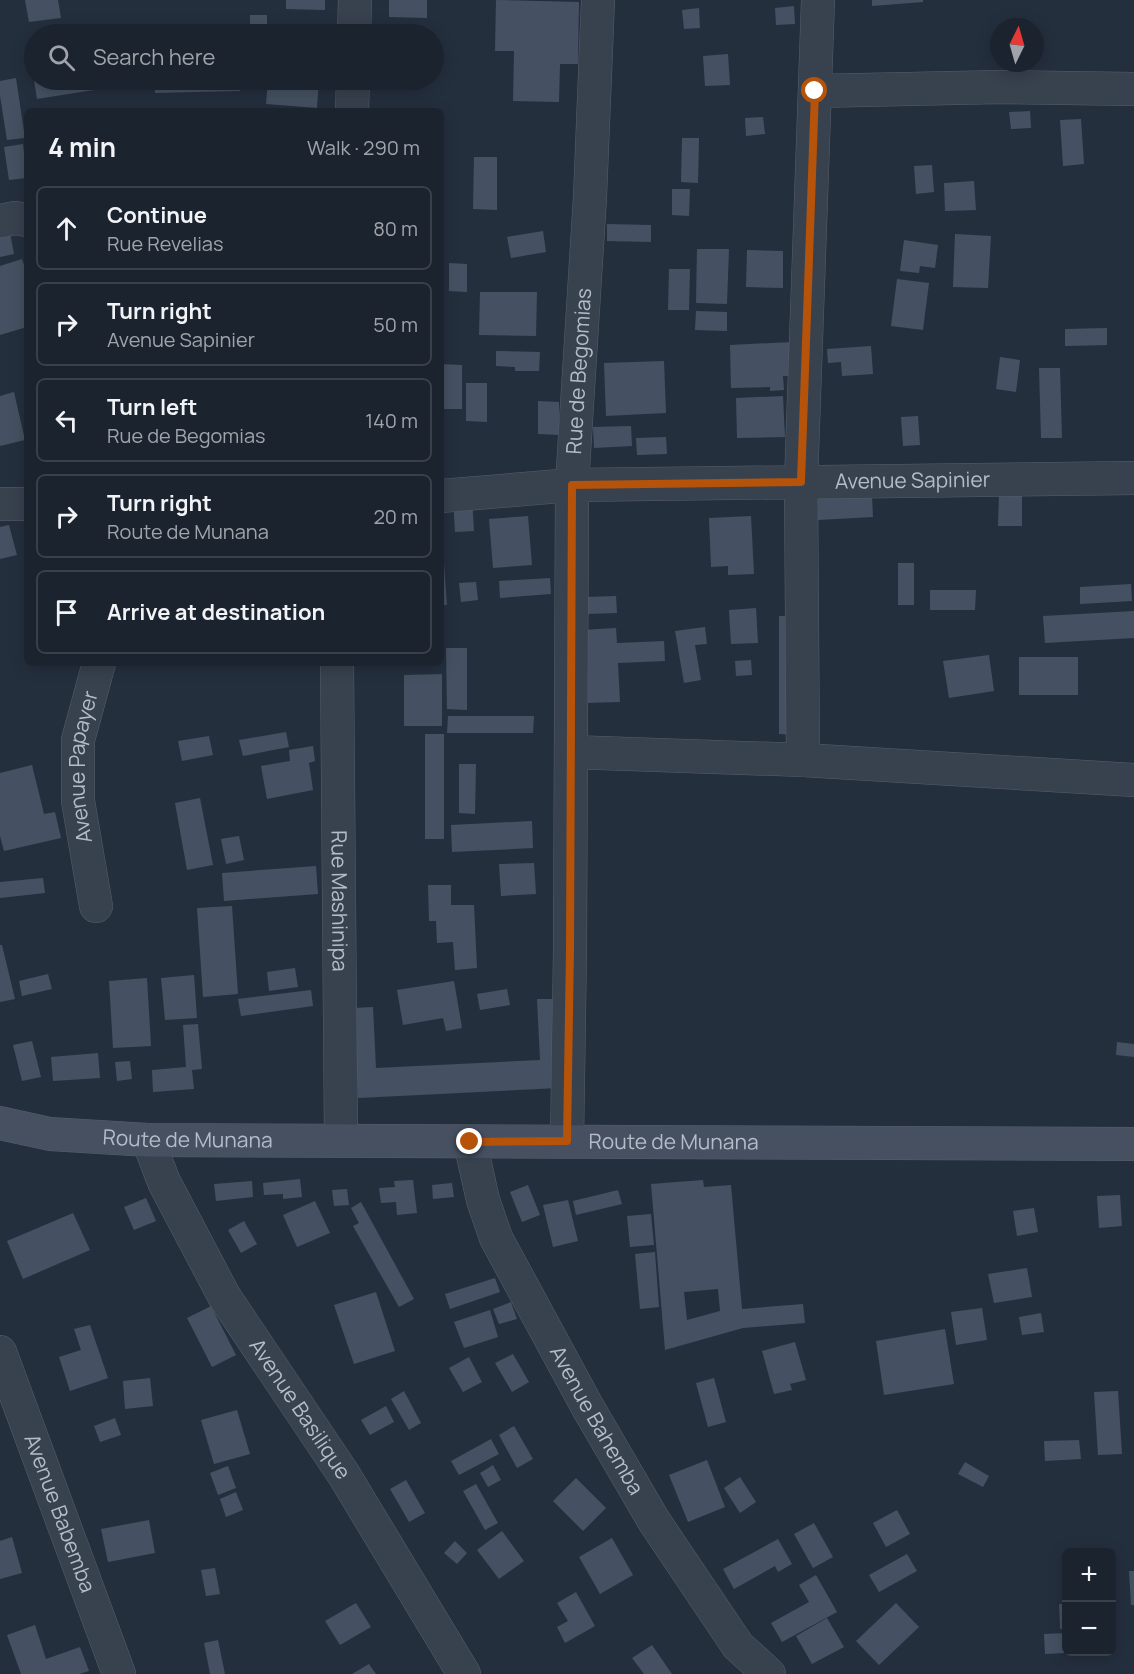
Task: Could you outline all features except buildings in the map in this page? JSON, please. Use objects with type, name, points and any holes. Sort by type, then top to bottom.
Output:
[{"type":"main road","name":"Route de Munana","points":[[0,1123],[50,1134],[148,1140],[1134,1144]]},
{"type":"street","points":[[354,24],[355,0]]},
{"type":"street","name":"Rue de Begomias","points":[[567,1141],[572,485],[590,197],[598,0]]},
{"type":"street","points":[[803,760],[801,482],[818,0]]},
{"type":"street","points":[[815,91],[1000,87],[1134,89]]},
{"type":"street","points":[[352,108],[353,90]]},
{"type":"street","name":"Avenue Sapinier","points":[[444,496],[572,485],[1134,478]]},
{"type":"street","points":[[0,504],[24,504]]},
{"type":"street","name":"Avenue Papayer","points":[[96,906],[78,801],[78,740],[98,666]]},
{"type":"street","name":"Rue Mashinipa","points":[[337,666],[341,1139]]},
{"type":"street","points":[[571,752],[803,760],[1134,780]]},
{"type":"street","name":"Avenue Basilique","points":[[148,1140],[164,1182],[225,1296],[344,1475],[464,1674]]},
{"type":"street","name":"Avenue Bahemba","points":[[470,1142],[483,1200],[496,1238],[587,1407],[654,1521],[738,1646],[769,1674]]},
{"type":"street","name":"Avenue Babemba","points":[[0,1352],[119,1674]]},
{"type":"route","points":[[470,1142],[567,1141],[572,485],[801,482],[815,91]]}]
